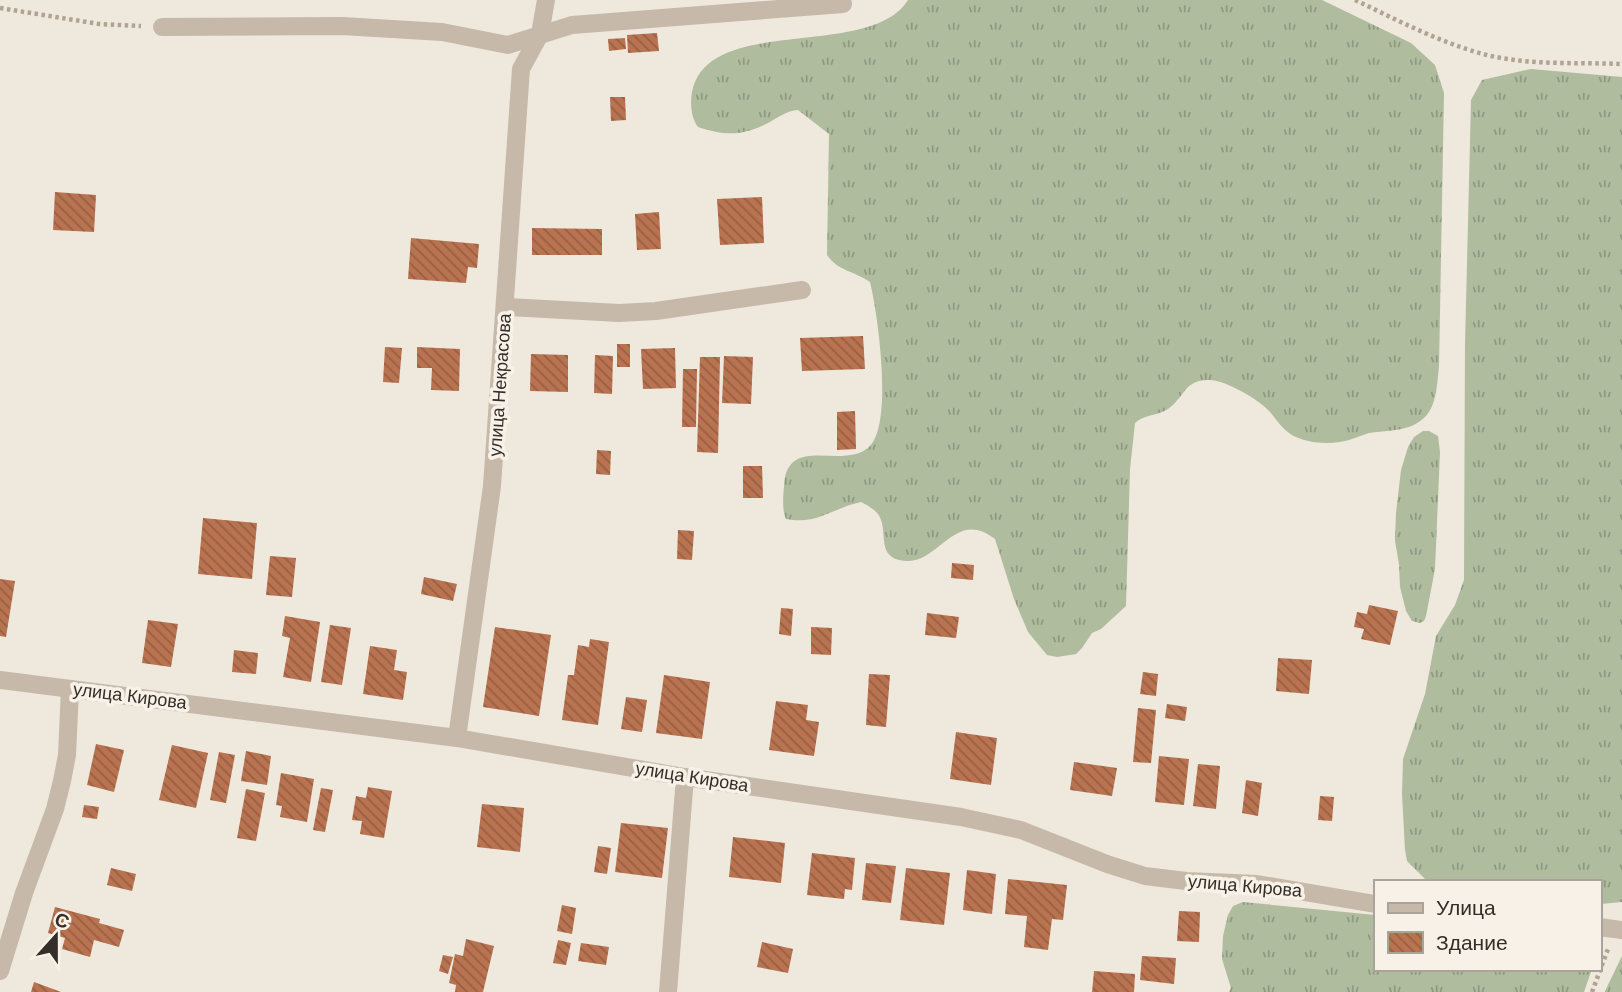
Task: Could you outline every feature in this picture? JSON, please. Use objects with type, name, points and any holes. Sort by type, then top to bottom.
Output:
[{"type":"street","name":"улица Некрасова","points":[[457,738],[492,486],[521,69],[540,34],[546,0]]},
{"type":"street","points":[[162,27],[342,26],[442,32],[491,44],[508,45],[572,25],[842,4]]},
{"type":"street","points":[[506,307],[620,313],[656,311],[802,290]]},
{"type":"street","name":"улица Кирова","points":[[0,680],[457,738],[685,777],[993,822],[1145,876],[1257,884],[1374,904]]},
{"type":"street","points":[[0,971],[62,781],[67,755],[70,689]]},
{"type":"street","points":[[668,992],[685,777]]},
{"type":"path","points":[[1355,0],[1450,44],[1485,55],[1524,61],[1622,64]]},
{"type":"path","points":[[0,8],[99,24],[162,27]]},
{"type":"path","points":[[1601,964],[1612,929]]},
{"type":"path","points":[[1592,992],[1599,971]]},
{"type":"green space","points":[[908,0],[1322,0],[1411,43],[1435,65],[1444,93],[1439,367],[1436,393],[1429,412],[1419,422],[1406,428],[1369,433],[1342,442],[1313,442],[1288,433],[1265,407],[1233,387],[1216,381],[1201,380],[1190,386],[1168,409],[1139,420],[1135,423],[1130,469],[1126,606],[1101,629],[1092,633],[1076,654],[1057,657],[1047,655],[1028,632],[1014,599],[995,539],[980,531],[968,530],[956,534],[925,556],[913,561],[892,557],[885,547],[883,527],[878,514],[861,502],[816,518],[786,519],[784,487],[787,471],[795,461],[805,457],[859,453],[870,446],[877,433],[881,415],[882,367],[870,282],[841,268],[827,255],[829,134],[798,110],[742,132],[717,132],[698,127],[692,110],[692,92],[704,68],[727,53],[757,44],[860,29],[888,18]]},
{"type":"green space","points":[[1531,69],[1622,77],[1622,902],[1601,904],[1601,880],[1426,880],[1407,861],[1405,850],[1403,759],[1425,694],[1436,636],[1455,605],[1464,580],[1465,345],[1471,100],[1482,80]]},
{"type":"green space","points":[[1423,431],[1438,436],[1440,452],[1435,569],[1426,616],[1420,623],[1412,621],[1406,611],[1400,587],[1395,541],[1401,470],[1408,447],[1414,437]]},
{"type":"green space","points":[[1243,902],[1374,915],[1374,971],[1591,971],[1584,992],[1229,992],[1231,988],[1222,959],[1223,936],[1233,906]]},
{"type":"green space","points":[[1622,956],[1622,992],[1605,992],[1606,989]]},
{"type":"building","points":[[657,33],[659,51],[628,53],[627,35]]},
{"type":"building","points":[[625,38],[626,49],[609,51],[608,39]]},
{"type":"building","points":[[610,97],[625,97],[626,120],[611,121]]},
{"type":"building","points":[[55,192],[96,195],[94,232],[53,230]]},
{"type":"building","points":[[762,197],[764,243],[720,245],[717,199]]},
{"type":"building","points":[[659,212],[661,249],[637,250],[635,214]]},
{"type":"building","points":[[532,228],[602,229],[602,255],[532,255]]},
{"type":"building","points":[[411,238],[479,244],[477,268],[468,267],[466,283],[408,279]]},
{"type":"building","points":[[863,336],[865,369],[802,371],[800,338]]},
{"type":"building","points":[[617,344],[630,344],[630,367],[617,367]]},
{"type":"building","points":[[385,347],[402,348],[399,383],[383,382]]},
{"type":"building","points":[[417,347],[460,349],[459,391],[431,390],[432,368],[417,368]]},
{"type":"building","points":[[675,348],[676,388],[643,389],[641,349]]},
{"type":"building","points":[[531,354],[568,355],[568,392],[530,391]]},
{"type":"building","points":[[595,355],[613,356],[612,394],[594,393]]},
{"type":"building","points":[[724,356],[753,357],[751,404],[722,403]]},
{"type":"building","points":[[700,357],[720,357],[718,453],[697,452]]},
{"type":"building","points":[[683,369],[697,369],[696,427],[682,427]]},
{"type":"building","points":[[855,411],[856,449],[837,450],[837,412]]},
{"type":"building","points":[[597,450],[611,451],[610,475],[596,474]]},
{"type":"building","points":[[743,466],[762,466],[763,498],[743,498]]},
{"type":"building","points":[[203,518],[257,523],[252,579],[198,574]]},
{"type":"building","points":[[678,530],[694,531],[692,560],[677,559]]},
{"type":"building","points":[[270,556],[296,558],[292,597],[266,595]]},
{"type":"building","points":[[952,563],[974,565],[973,580],[951,578]]},
{"type":"building","points":[[424,577],[457,584],[453,601],[421,594]]},
{"type":"building","points":[[0,579],[15,581],[6,637],[0,636]]},
{"type":"building","points":[[1369,605],[1398,611],[1390,645],[1361,639],[1364,629],[1354,627],[1357,612],[1367,614]]},
{"type":"building","points":[[781,608],[793,609],[791,636],[779,634]]},
{"type":"building","points":[[927,613],[959,617],[956,638],[925,635]]},
{"type":"building","points":[[285,616],[320,622],[311,682],[283,677],[290,638],[282,636]]},
{"type":"building","points":[[148,620],[178,624],[171,667],[142,663]]},
{"type":"building","points":[[330,625],[351,628],[342,685],[321,682]]},
{"type":"building","points":[[495,627],[551,635],[539,716],[483,707]]},
{"type":"building","points":[[811,627],[832,628],[831,655],[811,654]]},
{"type":"building","points":[[590,639],[609,642],[598,725],[562,720],[568,675],[574,675],[578,645],[589,647]]},
{"type":"building","points":[[370,646],[397,650],[394,670],[407,672],[403,700],[363,694]]},
{"type":"building","points":[[234,650],[258,653],[256,674],[232,672]]},
{"type":"building","points":[[1278,658],[1312,660],[1309,694],[1276,691]]},
{"type":"building","points":[[1143,672],[1158,674],[1156,696],[1140,694]]},
{"type":"building","points":[[869,674],[890,675],[886,727],[866,725]]},
{"type":"building","points":[[664,675],[710,682],[702,739],[656,733]]},
{"type":"building","points":[[626,697],[647,700],[642,732],[621,729]]},
{"type":"building","points":[[776,701],[808,705],[806,720],[819,722],[814,756],[769,750]]},
{"type":"building","points":[[1167,704],[1187,707],[1185,721],[1165,718]]},
{"type":"building","points":[[1138,708],[1156,710],[1151,763],[1133,762]]},
{"type":"building","points":[[956,732],[997,738],[991,785],[950,779]]},
{"type":"building","points":[[96,744],[124,750],[114,792],[87,785]]},
{"type":"building","points":[[172,745],[208,753],[196,808],[159,800]]},
{"type":"building","points":[[246,751],[271,756],[267,785],[241,781]]},
{"type":"building","points":[[219,752],[235,755],[226,803],[210,800]]},
{"type":"building","points":[[1159,756],[1189,759],[1184,805],[1155,802]]},
{"type":"building","points":[[1074,762],[1117,768],[1112,796],[1070,790]]},
{"type":"building","points":[[1198,764],[1220,766],[1216,809],[1193,806]]},
{"type":"building","points":[[281,773],[314,779],[307,822],[280,817],[282,806],[276,805]]},
{"type":"building","points":[[1246,780],[1262,783],[1258,816],[1242,813]]},
{"type":"building","points":[[368,787],[392,791],[384,838],[360,834],[362,821],[352,820],[356,796],[366,798]]},
{"type":"building","points":[[321,788],[333,790],[325,832],[313,830]]},
{"type":"building","points":[[246,789],[265,793],[256,841],[237,838]]},
{"type":"building","points":[[1320,796],[1334,797],[1332,821],[1318,820]]},
{"type":"building","points":[[482,804],[524,808],[520,852],[477,847]]},
{"type":"building","points":[[84,805],[99,807],[97,819],[82,817]]},
{"type":"building","points":[[621,823],[668,828],[662,878],[615,872]]},
{"type":"building","points":[[733,837],[785,843],[781,883],[729,877]]},
{"type":"building","points":[[598,846],[611,848],[607,874],[594,872]]},
{"type":"building","points":[[812,853],[855,858],[852,890],[845,889],[844,899],[807,895]]},
{"type":"building","points":[[866,863],[896,866],[891,903],[862,900]]},
{"type":"building","points":[[111,868],[136,874],[132,891],[107,885]]},
{"type":"building","points":[[906,868],[950,873],[944,925],[900,920]]},
{"type":"building","points":[[967,870],[996,874],[992,914],[963,910]]},
{"type":"building","points":[[1008,879],[1067,885],[1063,920],[1052,919],[1048,950],[1024,947],[1027,916],[1005,914]]},
{"type":"building","points":[[562,905],[576,908],[572,934],[557,931]]},
{"type":"building","points":[[55,907],[100,919],[99,923],[124,930],[119,947],[94,940],[90,957],[62,949],[65,938],[48,933]]},
{"type":"building","points":[[1179,911],[1200,912],[1199,942],[1177,941]]},
{"type":"building","points":[[466,939],[494,946],[483,992],[455,992],[456,985],[449,983],[455,954],[463,956]]},
{"type":"building","points":[[558,940],[571,943],[566,965],[553,963]]},
{"type":"building","points":[[762,942],[793,949],[788,973],[757,967]]},
{"type":"building","points":[[581,943],[609,947],[606,965],[578,961]]},
{"type":"building","points":[[443,955],[453,957],[448,974],[439,971]]},
{"type":"building","points":[[1142,956],[1176,958],[1174,984],[1140,980]]},
{"type":"building","points":[[1094,971],[1135,974],[1134,992],[1092,992]]},
{"type":"building","points":[[34,982],[61,992],[31,992]]}]
